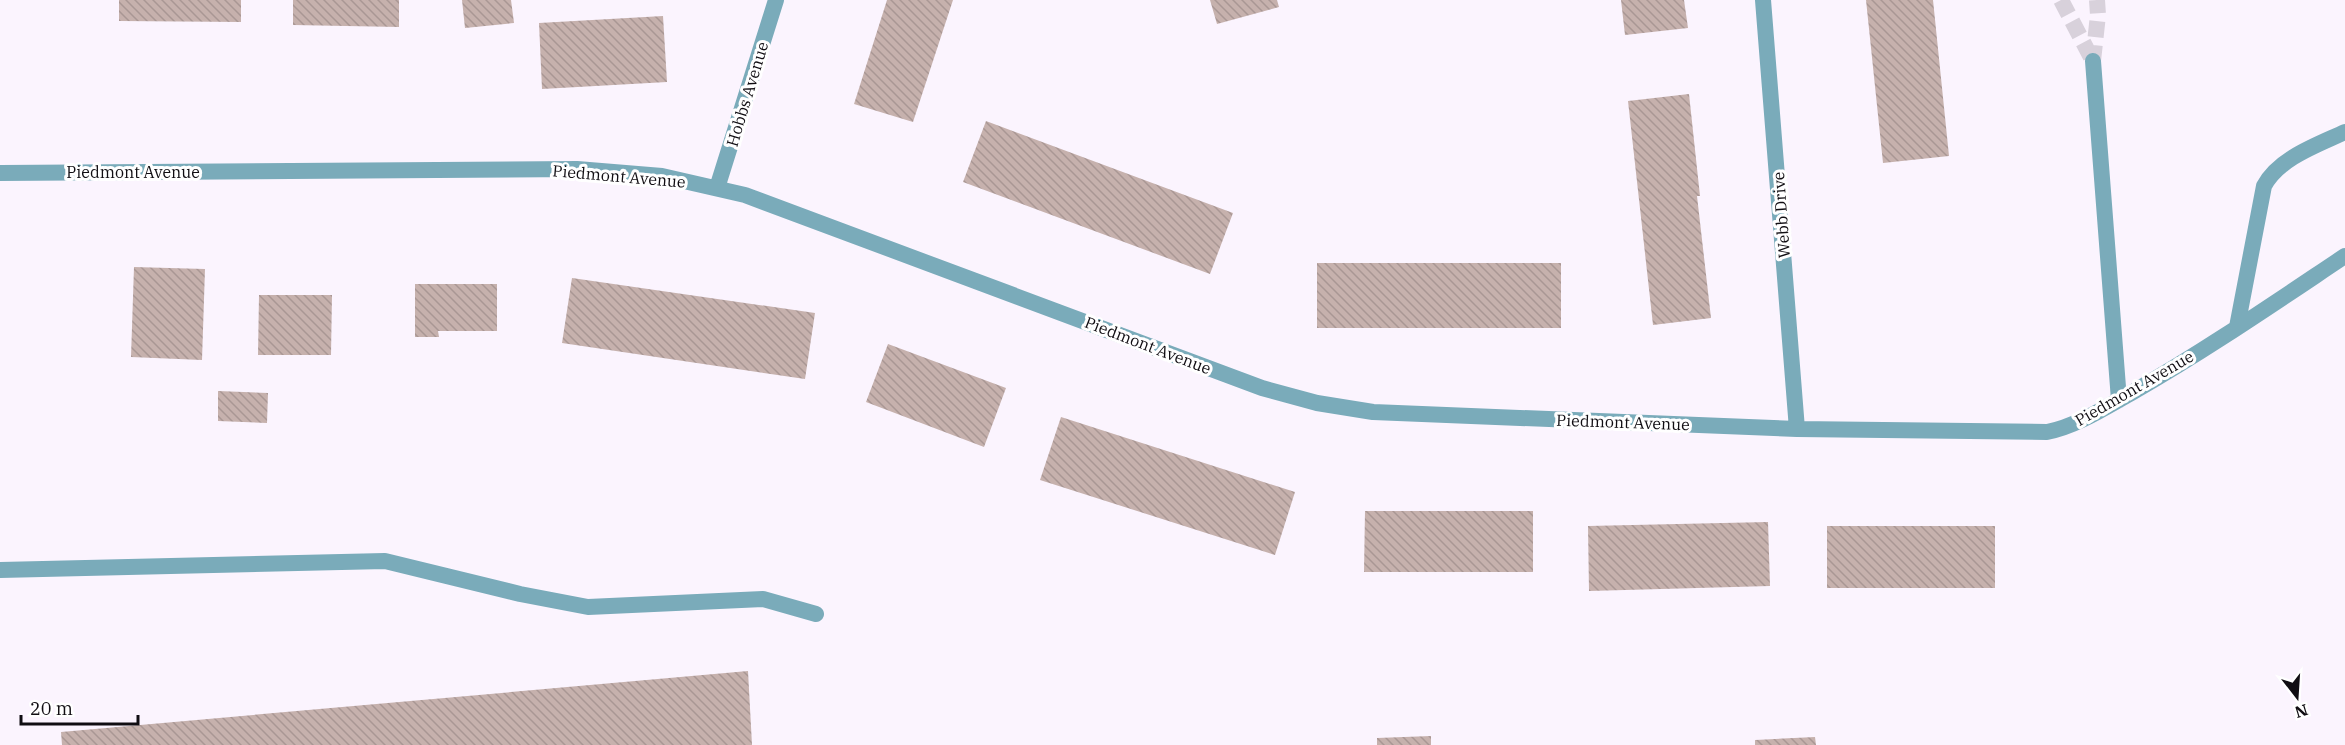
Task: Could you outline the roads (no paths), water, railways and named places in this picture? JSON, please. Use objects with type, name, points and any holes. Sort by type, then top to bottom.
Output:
[{"type":"street","name":"Hobbs Avenue","points":[[717,188],[776,0]]},
{"type":"street","name":"Webb Drive","points":[[1763,0],[1797,429]]},
{"type":"street","points":[[2093,61],[2119,400]]},
{"type":"street","points":[[2237,327],[2264,186],[2270,174],[2284,164],[2345,132]]},
{"type":"street","name":"Piedmont Avenue","points":[[0,173],[577,168],[662,176],[745,195],[1262,388],[1317,403],[1373,412],[1797,429],[2047,432],[2078,421],[2119,400],[2278,301],[2345,256]]},
{"type":"street","points":[[0,570],[385,561],[520,594],[588,607],[763,599],[816,614]]},
{"type":"tunnel","points":[[2061,0],[2093,61]]},
{"type":"tunnel","points":[[2093,61],[2098,15],[2097,0]]}]
